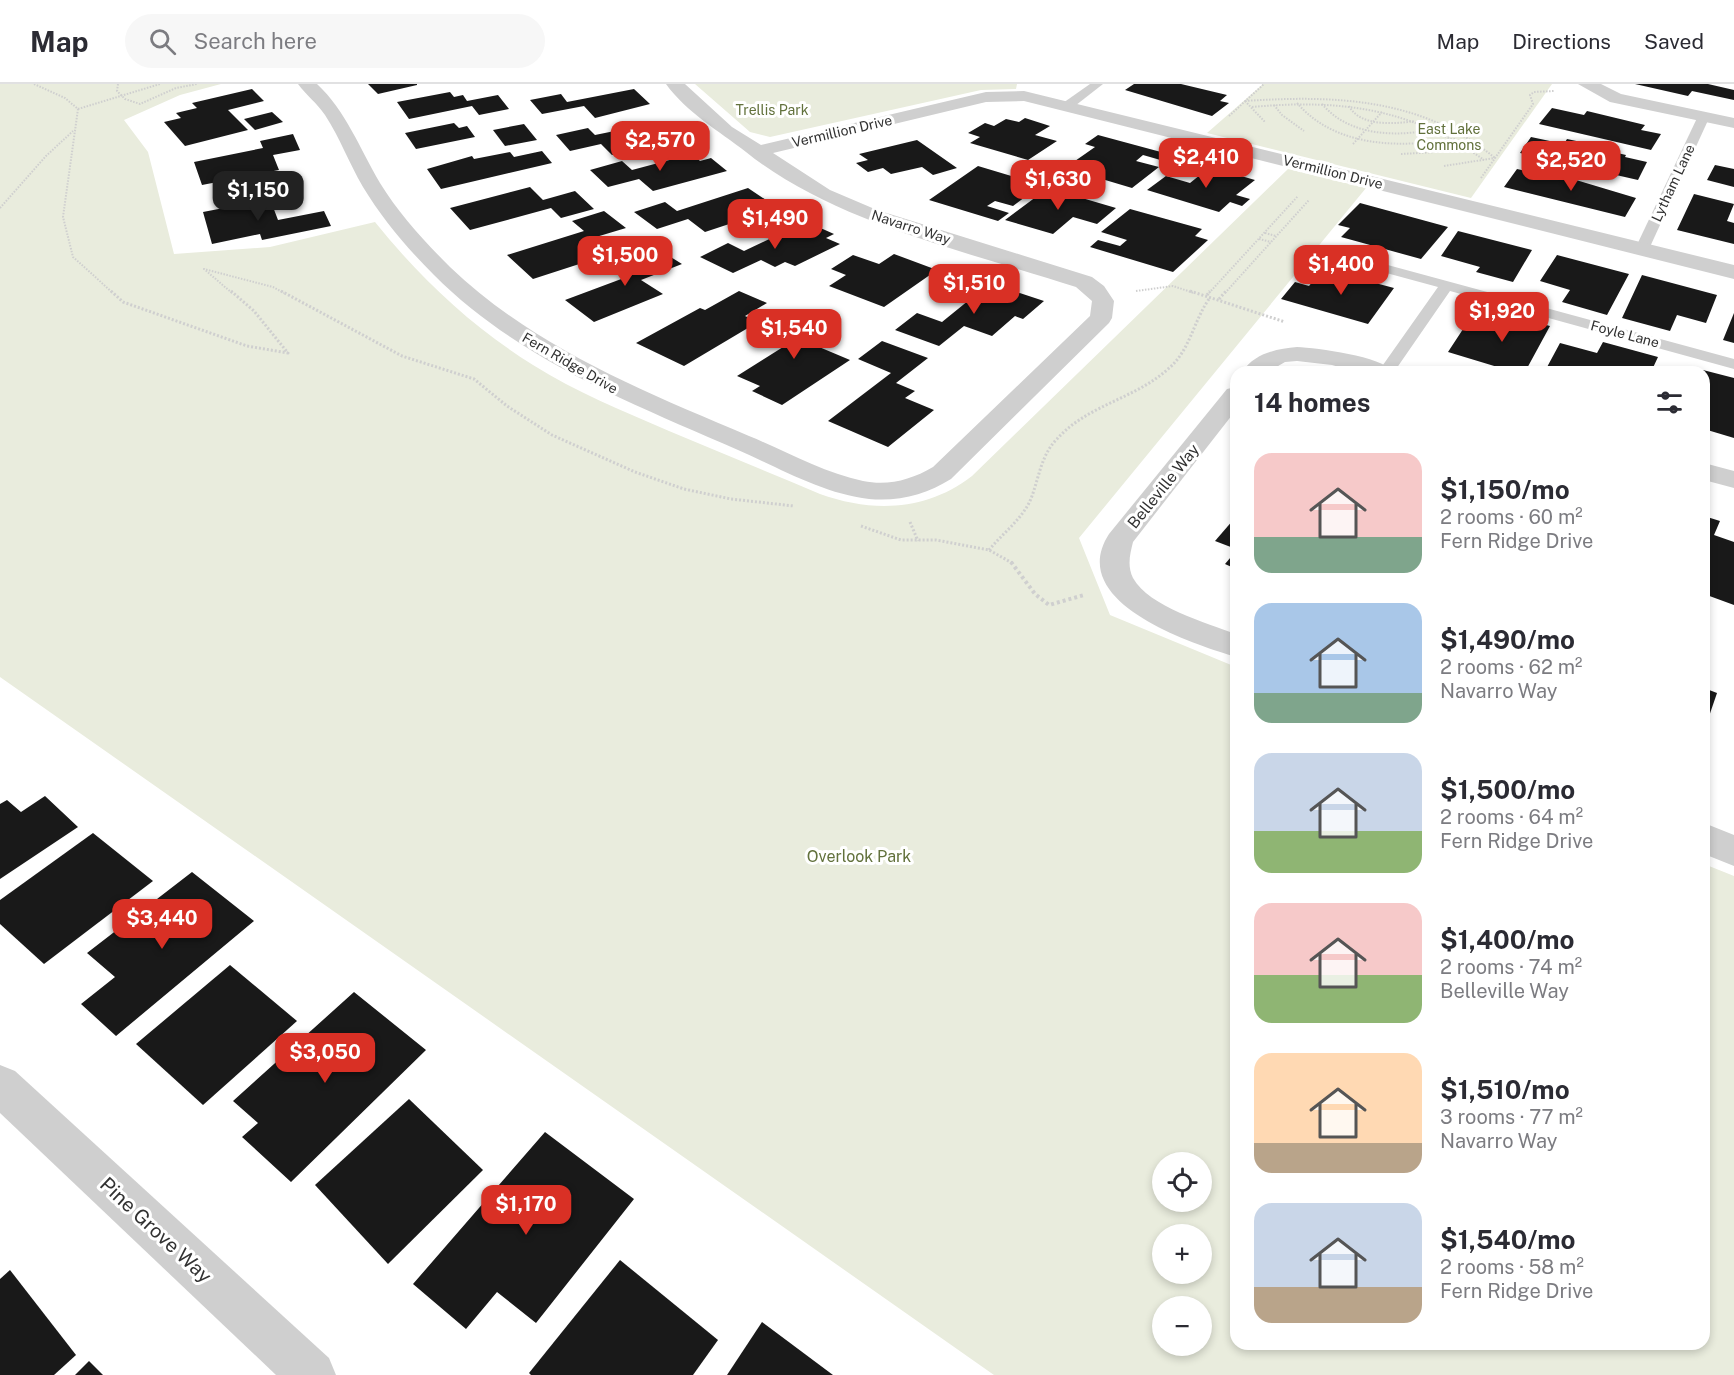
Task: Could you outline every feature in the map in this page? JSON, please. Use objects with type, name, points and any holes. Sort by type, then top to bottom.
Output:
[{"type":"street","name":"Fern Ridge Drive","points":[[307,84],[336,116],[374,188],[413,241],[481,305],[545,352],[588,377],[638,400],[847,485],[873,491],[898,490]]},
{"type":"street","name":"Navarro Way","points":[[675,84],[703,112],[756,152],[803,183],[846,204],[1076,278],[1090,286],[1103,301],[1101,318],[942,473],[922,484],[898,490]]},
{"type":"street","points":[[1590,86],[1616,98],[1734,123]]},
{"type":"street","name":"Vermillion Drive","points":[[756,152],[995,96],[1024,96],[1734,272]]},
{"type":"street","points":[[1262,366],[1267,362],[1304,354],[1334,358],[1361,366]]},
{"type":"street","name":"Belleville Way","points":[[1230,401],[1119,540],[1113,562],[1121,585],[1156,614],[1230,644]]},
{"type":"street","points":[[1710,473],[1734,480]]},
{"type":"street","points":[[1710,840],[1734,850]]},
{"type":"street","name":"Pine Grove Way","points":[[0,1085],[312,1375]]},
{"type":"lane","points":[[1067,106],[1097,84]]},
{"type":"lane","name":"Lytham Lane","points":[[1642,249],[1704,116]]},
{"type":"lane","name":"Foyle Lane","points":[[1373,265],[1734,364]]},
{"type":"lane","points":[[1390,366],[1447,285]]},
{"type":"path","points":[[33,84],[65,98],[78,109]]},
{"type":"path","points":[[118,84],[117,90],[134,104],[140,104],[176,88],[197,84]]},
{"type":"path","points":[[78,109],[160,84]]},
{"type":"path","points":[[1222,121],[1264,84]]},
{"type":"path","points":[[1478,182],[1533,104],[1530,95],[1534,92]]},
{"type":"path","points":[[1245,101],[1304,97],[1348,100],[1387,107],[1448,126],[1469,137],[1495,158]]},
{"type":"path","points":[[1297,103],[1314,121],[1359,138],[1407,144],[1456,139]]},
{"type":"path","points":[[1252,107],[1297,103],[1349,106],[1382,112],[1415,120],[1438,129],[1484,160]]},
{"type":"path","points":[[1274,104],[1282,115],[1306,132]]},
{"type":"path","points":[[1322,104],[1332,116],[1367,129],[1412,134],[1438,129]]},
{"type":"path","points":[[1349,106],[1353,114],[1375,121],[1396,123],[1415,120]]},
{"type":"path","points":[[1358,149],[1351,147],[1387,107]]},
{"type":"path","points":[[78,109],[73,131],[63,217],[73,258],[123,302],[247,346],[288,353],[254,311],[204,269],[273,287],[402,356],[474,379],[507,406],[552,435],[587,453],[684,489],[731,499],[802,508]]},
{"type":"path","points":[[0,208],[46,156],[73,131]]},
{"type":"path","points":[[1400,154],[1435,154],[1472,150]]},
{"type":"path","points":[[989,549],[1029,502],[1041,461],[1055,440],[1076,419],[1145,386],[1169,369],[1193,339],[1200,311],[1208,297],[1303,190]]},
{"type":"path","points":[[1219,299],[1315,193]]},
{"type":"path","points":[[1265,232],[1276,236]]},
{"type":"path","points":[[1259,239],[1271,242]]},
{"type":"path","points":[[1132,291],[1173,286],[1284,320],[1288,327]]},
{"type":"path","points":[[860,525],[901,540],[936,540],[989,549],[1014,564],[1035,594],[1049,605],[1087,594]]},
{"type":"green space","name":"Overlook Park","points":[[0,84],[221,84],[180,95],[124,120],[148,152],[174,254],[270,247],[375,222],[410,263],[468,318],[549,375],[669,431],[820,494],[860,504],[880,506],[918,502],[937,496],[955,488],[972,476],[1288,169],[1366,188],[1079,538],[1110,615],[1230,665],[1230,1350],[1710,1350],[1710,866],[1734,876],[1734,1375],[994,1375],[0,677]]},
{"type":"green space","name":"Trellis Park","points":[[695,84],[1017,84],[1016,89],[981,90],[770,137],[750,132]]},
{"type":"green space","name":"East Lake Commons","points":[[1263,84],[1552,84],[1471,198],[1207,133]]},
{"type":"building","points":[[368,84],[417,84],[417,85],[378,94]]},
{"type":"building","points":[[1134,84],[1181,84],[1227,95],[1220,101],[1229,103],[1212,116],[1125,90]]},
{"type":"building","points":[[1635,84],[1708,84],[1734,90],[1734,100],[1692,91],[1688,96]]},
{"type":"building","points":[[252,89],[264,101],[228,110],[248,130],[185,146],[164,122],[181,118],[176,113],[197,108],[192,103]]},
{"type":"building","points":[[634,89],[650,104],[595,118],[584,106],[542,114],[530,100],[561,94],[567,102]]},
{"type":"building","points":[[450,92],[454,97],[463,95],[467,101],[498,95],[509,109],[479,115],[472,106],[409,119],[397,102]]},
{"type":"building","points":[[1552,108],[1584,115],[1587,111],[1645,125],[1641,130],[1661,134],[1651,150],[1539,124]]},
{"type":"building","points":[[272,112],[283,122],[255,130],[244,119]]},
{"type":"building","points":[[1025,118],[1050,126],[1035,135],[1057,141],[1028,160],[970,143],[980,137],[968,133],[985,123],[994,126],[1006,119],[1019,122]]},
{"type":"building","points":[[454,123],[459,128],[467,126],[475,137],[416,149],[405,133]]},
{"type":"building","points":[[654,123],[660,129],[671,126],[679,133],[668,135],[675,141],[612,155],[601,144],[570,151],[556,135],[588,128],[595,135]]},
{"type":"building","points":[[524,124],[537,140],[505,146],[493,130]]},
{"type":"building","points":[[293,134],[300,150],[273,155],[279,170],[202,185],[194,162],[263,148],[260,141]]},
{"type":"building","points":[[1098,135],[1172,155],[1164,161],[1143,155],[1136,161],[1159,167],[1132,188],[1065,168],[1095,147],[1085,144]]},
{"type":"building","points":[[1531,137],[1564,144],[1567,139],[1614,149],[1613,152],[1626,155],[1625,157],[1647,162],[1638,180],[1520,153]]},
{"type":"building","points":[[917,140],[957,168],[933,175],[922,167],[891,174],[883,168],[868,172],[856,163],[868,160],[859,154]]},
{"type":"building","points":[[542,151],[552,163],[441,189],[427,169],[472,156],[474,159],[510,152],[514,157]]},
{"type":"building","points":[[692,154],[700,161],[711,158],[727,171],[653,191],[639,179],[608,187],[590,170],[622,161],[632,170]]},
{"type":"building","points":[[1715,165],[1734,169],[1734,187],[1707,180]]},
{"type":"building","points":[[978,166],[1041,185],[1013,206],[995,201],[987,206],[1009,213],[998,221],[929,200]]},
{"type":"building","points":[[1210,167],[1255,180],[1236,195],[1250,199],[1242,206],[1230,202],[1219,212],[1147,190],[1166,176],[1190,183]]},
{"type":"building","points":[[1517,169],[1552,177],[1556,172],[1578,177],[1576,180],[1636,198],[1625,217],[1504,187]]},
{"type":"building","points":[[530,187],[543,200],[575,191],[594,209],[561,218],[551,208],[470,230],[450,208]]},
{"type":"building","points":[[748,188],[778,208],[705,232],[688,219],[657,229],[634,212],[665,202],[677,211]]},
{"type":"building","points":[[1048,188],[1116,208],[1097,224],[1073,217],[1053,234],[1005,220]]},
{"type":"building","points":[[1694,194],[1734,204],[1727,221],[1734,223],[1734,244],[1677,230]]},
{"type":"building","points":[[270,199],[278,220],[324,211],[331,226],[262,240],[260,234],[212,244],[203,212]]},
{"type":"building","points":[[1360,203],[1448,227],[1421,259],[1341,237],[1350,228],[1338,225]]},
{"type":"building","points":[[1130,209],[1202,229],[1195,236],[1208,240],[1173,272],[1090,247],[1098,240],[1120,246],[1127,240],[1101,232]]},
{"type":"building","points":[[604,211],[626,228],[596,237],[607,247],[597,250],[604,256],[533,279],[507,255],[584,231],[572,221]]},
{"type":"building","points":[[797,226],[807,230],[816,226],[834,234],[826,238],[840,244],[795,266],[785,262],[775,267],[761,260],[733,273],[700,257],[728,243],[744,251]]},
{"type":"building","points":[[1458,231],[1532,250],[1513,282],[1476,272],[1480,267],[1441,256]]},
{"type":"building","points":[[653,246],[682,264],[641,280],[663,294],[594,322],[565,300],[640,272],[621,259]]},
{"type":"building","points":[[894,254],[937,270],[884,307],[829,286],[846,275],[831,269],[853,255],[879,264]]},
{"type":"building","points":[[1557,255],[1629,274],[1607,315],[1562,302],[1570,290],[1540,281]]},
{"type":"building","points":[[1323,269],[1394,288],[1368,324],[1281,299],[1295,282],[1309,286]]},
{"type":"building","points":[[1642,275],[1717,295],[1706,323],[1677,315],[1670,331],[1622,318]]},
{"type":"building","points":[[990,283],[1044,301],[1023,319],[1015,316],[992,336],[964,326],[939,346],[895,330],[917,313],[942,322]]},
{"type":"building","points":[[739,291],[767,303],[745,316],[758,322],[684,366],[636,343],[700,308],[705,310]]},
{"type":"building","points":[[794,312],[834,330],[812,344],[850,360],[782,405],[752,391],[760,386],[737,376],[791,342],[764,330]]},
{"type":"building","points":[[1502,313],[1550,326],[1528,366],[1494,366],[1448,352],[1467,323],[1491,330]]},
{"type":"building","points":[[1734,313],[1734,343],[1723,340]]},
{"type":"building","points":[[882,341],[928,358],[896,383],[915,391],[905,398],[934,410],[888,447],[828,421],[891,373],[858,359]]},
{"type":"building","points":[[1603,342],[1658,357],[1654,366],[1548,366],[1560,343],[1597,353]]},
{"type":"building","points":[[1710,372],[1734,378],[1734,438],[1710,431]]},
{"type":"building","points":[[1710,518],[1720,521],[1714,535],[1734,542],[1734,605],[1710,596]]},
{"type":"building","points":[[1230,524],[1230,547],[1215,541]]},
{"type":"building","points":[[1710,690],[1717,693],[1710,713]]},
{"type":"building","points":[[45,796],[78,827],[0,879],[0,804],[7,800],[21,812]]},
{"type":"building","points":[[93,833],[153,881],[44,964],[0,924],[0,900]]},
{"type":"building","points":[[192,872],[254,921],[116,1036],[81,1004],[115,977],[87,953]]},
{"type":"building","points":[[230,965],[297,1021],[203,1105],[136,1044]]},
{"type":"building","points":[[354,992],[426,1050],[291,1182],[242,1137],[258,1123],[233,1101]]},
{"type":"building","points":[[409,1099],[483,1170],[388,1264],[315,1185]]},
{"type":"building","points":[[545,1132],[634,1199],[536,1323],[497,1292],[466,1329],[413,1284]]},
{"type":"building","points":[[620,1260],[718,1340],[693,1375],[531,1375],[529,1373]]},
{"type":"building","points":[[10,1270],[76,1355],[54,1375],[0,1375],[0,1279]]},
{"type":"building","points":[[762,1322],[833,1375],[727,1375]]},
{"type":"building","points":[[89,1361],[103,1375],[75,1375]]}]
